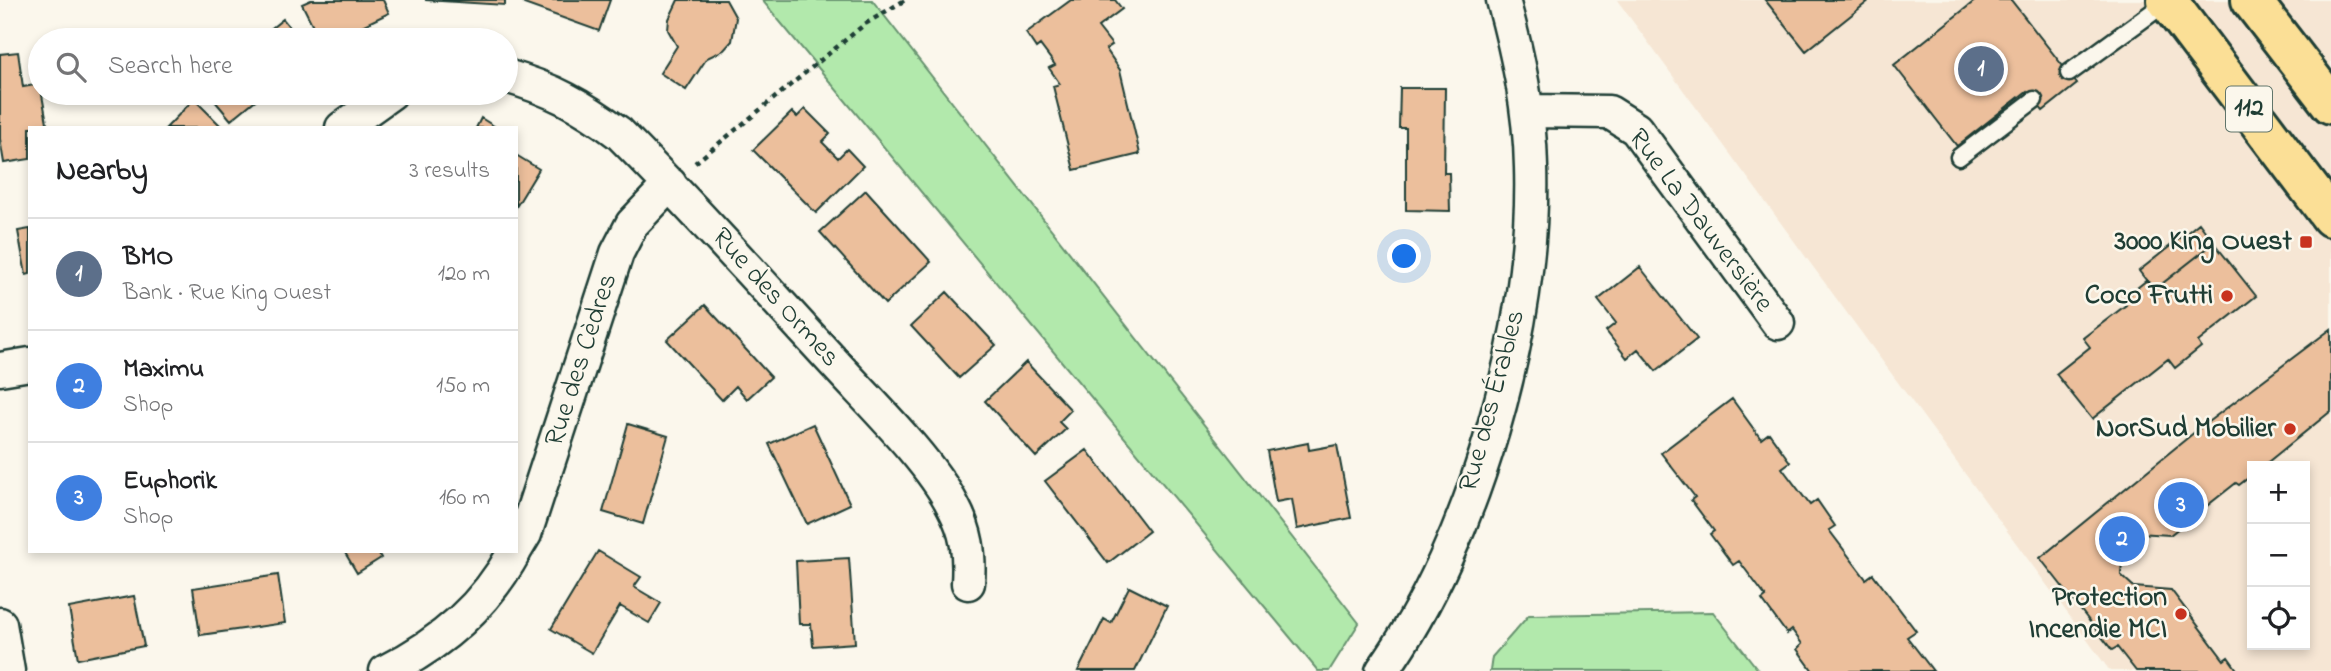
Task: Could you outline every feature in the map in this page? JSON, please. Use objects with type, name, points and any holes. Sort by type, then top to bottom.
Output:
[{"type":"main road","name":"112","points":[[2251,0],[2331,104]]},
{"type":"main road","name":"112","points":[[2168,1],[2331,217]]},
{"type":"street","points":[[1503,0],[1517,50],[1528,111]]},
{"type":"street","name":"Rue des Ormes","points":[[518,79],[539,85],[579,104],[619,133],[670,184],[859,391],[941,485],[966,531],[970,555],[968,583]]},
{"type":"street","points":[[344,126],[374,105]]},
{"type":"street","name":"Rue La Dauversière","points":[[1528,111],[1609,112],[1636,129],[1778,323]]},
{"type":"street","name":"Rue des Érables","points":[[1382,671],[1401,645],[1430,591],[1458,524],[1486,449],[1510,363],[1529,225],[1531,169],[1528,111]]},
{"type":"street","name":"Rue des Cèdres","points":[[518,546],[525,534],[617,253],[632,223],[670,184]]},
{"type":"street","points":[[0,369],[28,364]]},
{"type":"street","name":"Rue des Cèdres","points":[[386,671],[447,634],[484,598],[514,553]]},
{"type":"street","points":[[0,624],[8,671]]},
{"type":"lane","points":[[2069,74],[2168,1]]},
{"type":"lane","points":[[1959,156],[2034,100]]},
{"type":"path","points":[[670,184],[865,24],[905,0]]},
{"type":"shaded area","points":[[1617,0],[2331,0],[2331,671],[2110,671]]},
{"type":"green space","points":[[762,0],[872,0],[1359,623],[1329,671],[1318,671]]},
{"type":"green space","points":[[1713,612],[1759,671],[1490,671],[1492,657],[1529,615]]},
{"type":"building","points":[[311,0],[383,0],[389,13],[358,28],[314,28],[302,4]]},
{"type":"building","points":[[425,0],[505,0],[505,5]]},
{"type":"building","points":[[526,0],[610,0],[599,31],[524,4]]},
{"type":"building","points":[[678,0],[726,0],[736,18],[732,41],[724,50],[707,58],[686,90],[660,73],[677,46],[668,30],[669,19]]},
{"type":"building","points":[[1071,0],[1115,0],[1122,9],[1098,27],[1112,45],[1106,49],[1120,70],[1140,154],[1074,170],[1053,86],[1060,84],[1049,68],[1055,65],[1040,45],[1036,48],[1026,33]]},
{"type":"building","points":[[1765,0],[1870,0],[1806,51]]},
{"type":"building","points":[[1976,0],[2011,0],[2077,84],[2043,111],[2027,91],[1957,146],[1894,65]]},
{"type":"building","points":[[283,19],[290,28],[272,28]]},
{"type":"building","points":[[18,52],[23,87],[28,86],[28,105],[44,105],[48,126],[28,126],[28,159],[4,163],[0,139],[0,54]]},
{"type":"building","points":[[1400,88],[1445,88],[1444,173],[1449,173],[1450,211],[1406,210],[1406,128],[1399,128]]},
{"type":"building","points":[[188,105],[200,105],[221,126],[168,126]]},
{"type":"building","points":[[218,105],[249,105],[231,120]]},
{"type":"building","points":[[805,109],[830,134],[822,142],[838,158],[847,149],[863,166],[816,213],[753,150],[792,112],[797,117]]},
{"type":"building","points":[[481,118],[494,126],[477,126]]},
{"type":"building","points":[[518,156],[539,169],[518,204]]},
{"type":"building","points":[[866,190],[931,262],[885,304],[820,232]]},
{"type":"building","points":[[2199,223],[2214,243],[2154,290],[2139,271]]},
{"type":"building","points":[[28,229],[26,275],[18,231]]},
{"type":"building","points":[[2214,243],[2256,296],[2198,342],[2201,347],[2175,368],[2168,359],[2092,419],[2056,374],[2090,347],[2083,338],[2126,305],[2122,300],[2147,280],[2154,290]]},
{"type":"building","points":[[1640,267],[1697,339],[1656,371],[1638,349],[1627,358],[1606,331],[1616,323],[1598,300]]},
{"type":"building","points":[[947,292],[996,345],[959,378],[911,326]]},
{"type":"building","points":[[705,305],[771,377],[747,399],[736,386],[722,400],[667,340]]},
{"type":"building","points":[[2331,329],[2331,411],[2269,461],[2247,461],[2247,479],[2239,485],[2236,483],[2170,535],[2138,533],[2123,544],[2121,575],[2134,587],[2171,590],[2224,660],[2228,657],[2238,671],[2136,671],[2117,647],[2112,650],[2040,558],[2196,431]]},
{"type":"building","points":[[1026,362],[1071,410],[1059,422],[1066,429],[1036,457],[985,401]]},
{"type":"building","points":[[1732,399],[1761,439],[1769,433],[1790,462],[1782,468],[1810,505],[1817,500],[1835,526],[1829,530],[1866,579],[1873,574],[1916,631],[1907,637],[1933,671],[1813,671],[1797,649],[1802,644],[1792,630],[1787,634],[1762,600],[1766,597],[1739,561],[1733,565],[1710,534],[1714,531],[1691,500],[1695,497],[1661,453]]},
{"type":"building","points":[[628,424],[668,436],[643,524],[603,512]]},
{"type":"building","points":[[813,424],[850,504],[807,524],[769,444]]},
{"type":"building","points":[[1308,443],[1309,450],[1337,445],[1351,518],[1297,529],[1292,499],[1276,502],[1267,451]]},
{"type":"building","points":[[1087,450],[1149,531],[1108,563],[1045,481]]},
{"type":"building","points":[[598,551],[641,577],[634,587],[661,603],[649,623],[620,606],[592,653],[551,629]]},
{"type":"building","points":[[345,553],[378,553],[381,558],[357,573]]},
{"type":"building","points":[[849,558],[855,643],[813,646],[811,624],[799,624],[796,561]]},
{"type":"building","points":[[278,575],[285,623],[200,635],[193,588]]},
{"type":"building","points":[[1129,587],[1167,606],[1135,671],[1078,671],[1104,619],[1111,623]]},
{"type":"building","points":[[134,596],[144,646],[78,659],[69,608]]},
{"type":"place","name":"BMO","points":[[1981,69]]},
{"type":"place","name":"3000 King Ouest","points":[[2306,242]]},
{"type":"place","name":"Coco Frutti","points":[[2227,296]]},
{"type":"place","name":"NorSud Mobilier","points":[[2290,429]]},
{"type":"place","name":"Euphorik","points":[[2181,505]]},
{"type":"place","name":"Maximu","points":[[2122,539]]},
{"type":"place","name":"Protection Incendie MCI","points":[[2181,614]]}]
